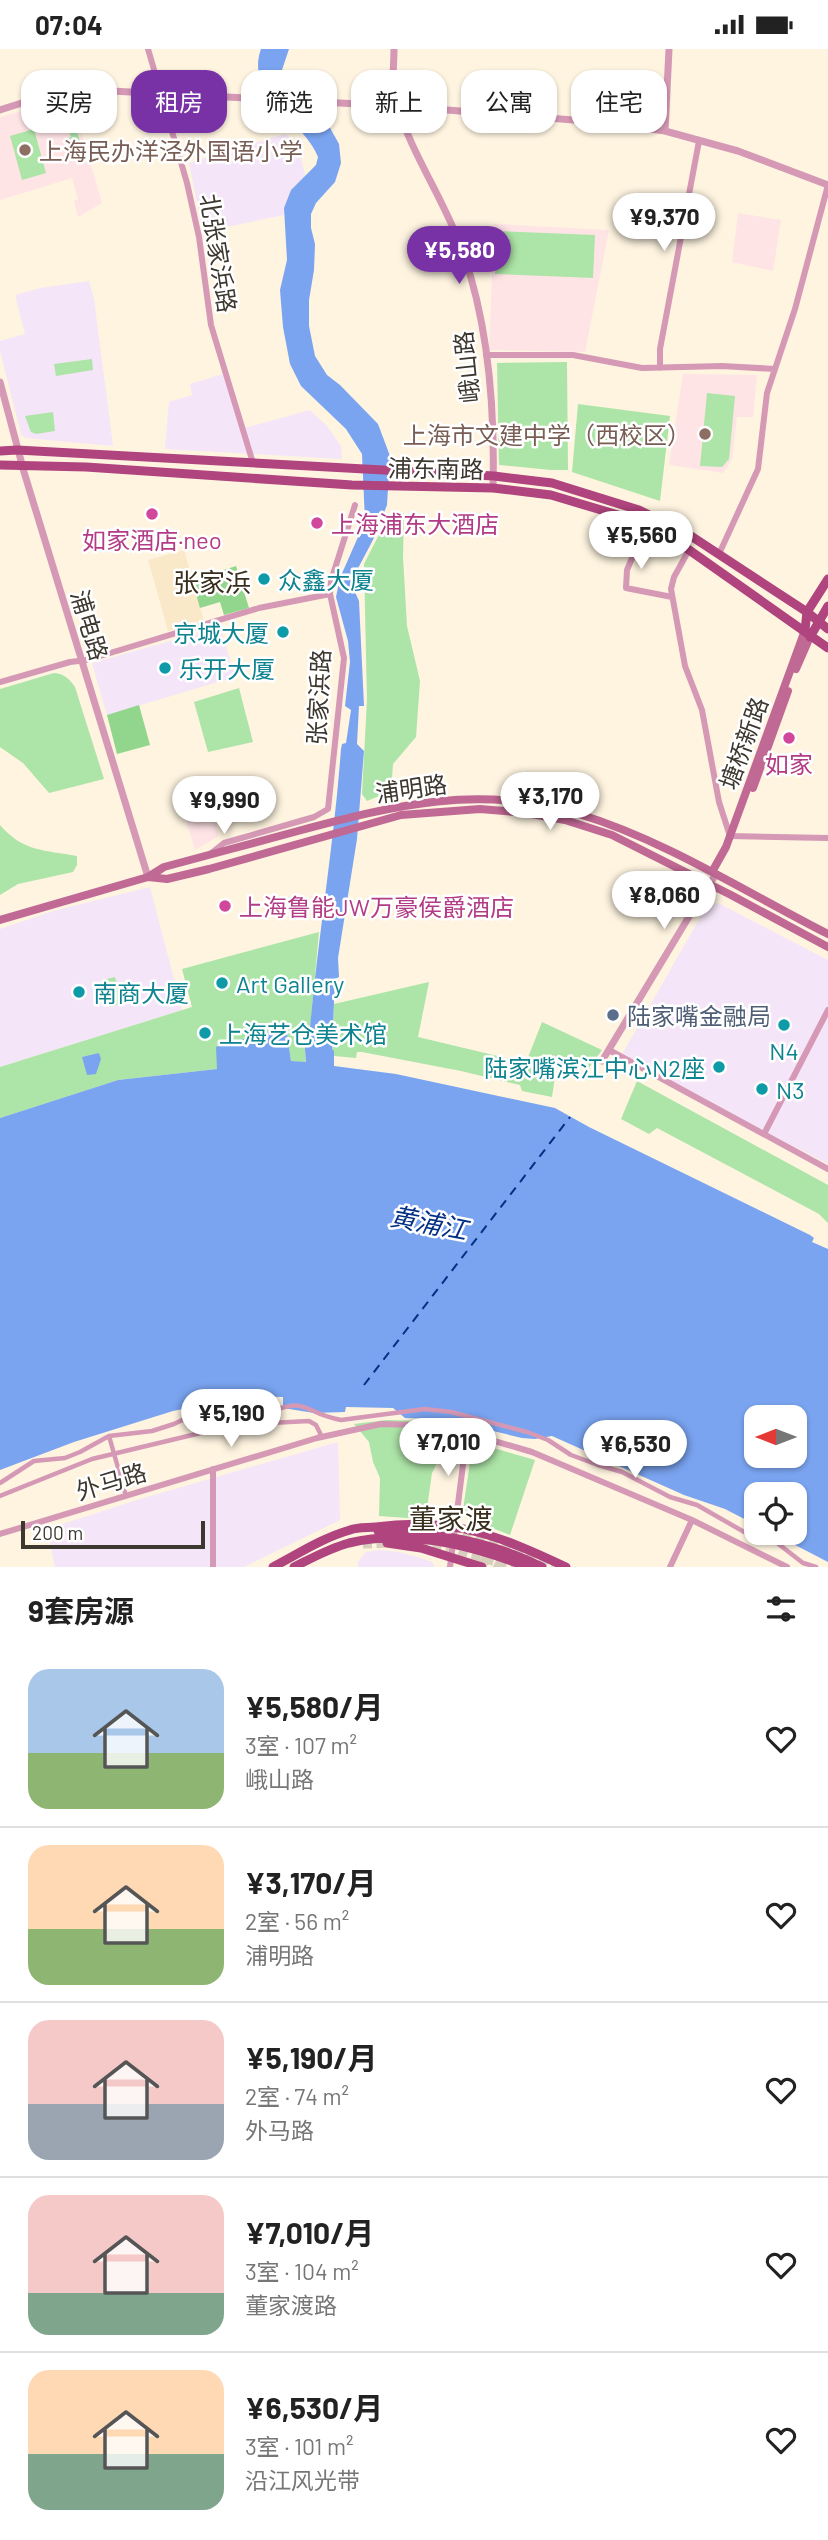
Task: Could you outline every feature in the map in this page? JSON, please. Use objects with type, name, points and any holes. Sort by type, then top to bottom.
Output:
[{"type":"main road","name":"浦东南路","points":[[0,451],[494,476],[552,483],[639,510],[691,536],[807,612],[828,629]]},
{"type":"main road","name":"浦东南路","points":[[0,465],[86,467],[352,485],[493,488],[551,495],[618,515],[689,550],[828,648]]},
{"type":"main road","points":[[807,612],[828,579]]},
{"type":"main road","name":"塘桥新路","points":[[714,874],[732,837],[808,633],[828,606]]},
{"type":"main road","name":"塘桥新路","points":[[807,612],[808,633]]},
{"type":"main road","name":"浦明路","points":[[0,920],[148,877],[164,867],[383,809],[446,800],[495,800],[536,804],[580,814],[635,835],[828,934]]},
{"type":"main road","name":"浦明路","points":[[148,877],[167,879],[382,819],[435,811],[480,809],[526,813],[565,820],[612,835],[828,947]]},
{"type":"main road","points":[[273,1567],[325,1539],[351,1529],[431,1523],[488,1534],[566,1567]]},
{"type":"main road","points":[[325,1539],[375,1531],[429,1533],[527,1567]]},
{"type":"main road","points":[[295,1567],[347,1544],[392,1538],[453,1540],[497,1549],[542,1567]]},
{"type":"main road","points":[[347,1544],[388,1543],[451,1556],[482,1567]]},
{"type":"street","name":"北张家浜路","points":[[148,49],[155,70]]},
{"type":"street","name":"峨山路","points":[[394,49],[394,70]]},
{"type":"street","points":[[667,90],[669,49]]},
{"type":"street","points":[[0,110],[50,95],[92,90],[131,92]]},
{"type":"street","points":[[227,97],[351,104]]},
{"type":"street","points":[[447,110],[571,119]]},
{"type":"street","points":[[667,132],[738,151],[828,185],[795,309],[766,398],[758,469],[719,554]]},
{"type":"street","name":"北张家浜路","points":[[173,133],[198,237],[211,325],[253,463]]},
{"type":"street","name":"峨山路","points":[[409,133],[466,261],[478,307],[486,355],[493,488]]},
{"type":"street","points":[[660,367],[660,349],[699,141]]},
{"type":"street","points":[[486,355],[573,355],[642,368],[722,366],[775,369]]},
{"type":"street","name":"浦电路","points":[[0,382],[17,450],[80,662],[148,877]]},
{"type":"street","name":"张家浜路","points":[[208,855],[224,843],[314,817],[328,809],[344,658],[330,594],[334,568],[350,527],[355,505]]},
{"type":"street","points":[[645,527],[627,571],[626,588],[672,597]]},
{"type":"street","points":[[689,550],[674,577],[672,597],[685,666],[702,710],[719,802],[732,837],[828,838]]},
{"type":"street","points":[[0,682],[70,662],[80,662],[259,608],[330,594]]},
{"type":"street","name":"塘桥新路","points":[[602,1061],[714,874]]},
{"type":"street","points":[[764,1134],[828,1010]]},
{"type":"street","points":[[609,1050],[828,1169]]},
{"type":"street","points":[[0,1483],[28,1464],[65,1458],[109,1436],[174,1424],[207,1408],[227,1408],[249,1415],[263,1415],[290,1404],[300,1404],[341,1420],[425,1409],[451,1412],[548,1440],[570,1455],[622,1472],[670,1497],[697,1505],[746,1533],[772,1539],[803,1563],[816,1567]]},
{"type":"street","points":[[0,1496],[92,1459],[213,1430],[309,1421],[316,1425],[322,1437]]},
{"type":"street","name":"外马路","points":[[0,1534],[322,1437],[381,1424],[442,1427],[532,1452],[692,1520],[787,1567]]},
{"type":"street","points":[[450,1567],[467,1433]]},
{"type":"street","points":[[109,1436],[116,1453],[126,1496]]},
{"type":"street","points":[[213,1469],[214,1567]]},
{"type":"street","points":[[670,1567],[692,1520]]},
{"type":"shaded area","points":[[21,111],[21,133],[82,133],[102,203],[78,217],[74,201],[78,199],[72,178],[0,200],[0,117]]},
{"type":"shaded area","points":[[285,134],[298,143],[305,176],[291,190],[284,215],[222,228],[222,233],[204,237],[189,163]]},
{"type":"shaded area","points":[[738,213],[781,220],[773,271],[732,262]]},
{"type":"shaded area","points":[[494,224],[609,230],[585,352],[489,350]]},
{"type":"shaded area","points":[[89,281],[94,299],[113,446],[25,438],[21,434],[0,351],[0,341],[25,334],[15,295],[40,288]]},
{"type":"shaded area","points":[[223,374],[241,429],[310,410],[327,426],[341,446],[342,459],[165,449],[169,402],[192,395],[190,384]]},
{"type":"shaded area","name":"上海市文建中学（西校区）","points":[[683,374],[757,375],[753,417],[737,417],[732,459],[723,473],[669,465]]},
{"type":"shaded area","points":[[184,550],[204,621],[168,631],[148,560]]},
{"type":"shaded area","name":"乐开大厦","points":[[220,627],[235,677],[107,715],[92,663]]},
{"type":"shaded area","points":[[207,793],[219,836],[195,850],[180,800]]},
{"type":"shaded area","points":[[150,887],[182,1010],[0,1067],[0,929],[53,911]]},
{"type":"shaded area","points":[[718,903],[828,960],[828,1164],[620,1058],[705,909]]},
{"type":"shaded area","points":[[338,1442],[340,1520],[244,1567],[55,1567],[47,1529],[140,1499]]},
{"type":"shaded area","points":[[379,1550],[417,1557],[432,1562],[435,1567],[358,1567],[358,1562],[366,1552]]},
{"type":"green space","points":[[35,133],[46,173],[22,180],[10,136]]},
{"type":"green space","points":[[70,133],[78,133],[84,156],[72,159],[67,139],[71,137]]},
{"type":"green space","points":[[496,231],[595,235],[593,278],[495,274]]},
{"type":"green space","points":[[92,359],[93,370],[56,376],[54,364]]},
{"type":"green space","points":[[567,362],[568,470],[499,465],[497,363]]},
{"type":"green space","points":[[707,393],[735,396],[729,459],[722,467],[700,466]]},
{"type":"green space","points":[[578,404],[670,416],[660,501],[572,472]]},
{"type":"green space","points":[[53,412],[55,431],[36,434],[31,432],[25,416]]},
{"type":"green space","points":[[404,513],[403,557],[407,626],[420,681],[416,737],[393,764],[391,791],[367,801],[362,794],[367,700],[364,564],[389,515]]},
{"type":"green space","points":[[236,566],[249,608],[224,615],[220,602],[200,608],[192,580]]},
{"type":"green space","points":[[54,673],[66,677],[75,687],[104,779],[49,793],[23,763],[0,747],[0,689]]},
{"type":"green space","points":[[239,688],[253,742],[208,752],[194,702]]},
{"type":"green space","points":[[139,705],[150,745],[117,754],[107,715]]},
{"type":"green space","points":[[0,825],[26,845],[77,856],[77,865],[73,872],[18,884],[0,895]]},
{"type":"green space","points":[[319,932],[309,1040],[304,1040],[306,1063],[291,1061],[286,1028],[217,1069],[118,1080],[0,1118],[0,1067],[192,1007],[182,969]]},
{"type":"green space","points":[[115,977],[123,1003],[110,1007],[102,980]]},
{"type":"green space","points":[[429,982],[418,1037],[523,1062],[527,1060],[542,1022],[602,1050],[589,1068],[558,1056],[552,1097],[522,1091],[520,1085],[461,1071],[362,1052],[357,1052],[356,1058],[334,1056],[334,1004]]},
{"type":"green space","points":[[637,1081],[828,1185],[828,1223],[819,1214],[657,1128],[649,1134],[621,1119]]},
{"type":"green space","points":[[386,1420],[434,1421],[455,1425],[432,1473],[427,1508],[422,1519],[379,1516],[380,1478],[369,1442],[354,1424]]},
{"type":"green space","points":[[473,1442],[535,1460],[510,1535],[462,1516]]},
{"type":"water","points":[[261,49],[289,49],[282,70],[259,70]]},
{"type":"water","name":"黄浦江","points":[[303,133],[333,133],[339,144],[341,163],[335,182],[316,203],[311,214],[315,244],[309,326],[315,356],[327,375],[378,424],[390,456],[387,505],[375,536],[354,576],[355,592],[359,601],[364,706],[359,706],[357,744],[364,751],[357,839],[338,958],[339,977],[335,979],[332,1049],[334,1066],[396,1074],[555,1108],[810,1235],[814,1238],[812,1242],[828,1249],[828,1562],[795,1545],[807,1545],[807,1482],[744,1482],[744,1519],[552,1436],[522,1438],[443,1419],[405,1418],[393,1408],[346,1407],[345,1412],[314,1413],[283,1408],[283,1397],[247,1396],[173,1411],[74,1442],[0,1470],[0,1118],[118,1080],[217,1069],[216,1047],[286,1027],[291,1061],[306,1062],[304,1039],[309,1039],[341,749],[342,744],[346,743],[351,710],[345,706],[350,662],[348,641],[336,597],[340,578],[365,521],[362,454],[346,429],[301,386],[290,364],[283,327],[280,290],[287,260],[284,208],[291,190],[316,165],[318,157]]},
{"type":"water","points":[[99,1053],[101,1059],[96,1074],[87,1075],[82,1057]]},
{"type":"ferry route","points":[[364,1385],[570,1117]]},
{"type":"tunnel","points":[[463,1533],[520,1552],[553,1567]]},
{"type":"tunnel","points":[[363,1544],[394,1543]]},
{"type":"tunnel","points":[[419,1545],[457,1550],[513,1567]]},
{"type":"tunnel","points":[[481,1557],[502,1567]]},
{"type":"place","name":"上海民办洋泾外国语小学","points":[[25,150]]},
{"type":"place","name":"上海市文建中学（西校区）","points":[[705,434]]},
{"type":"place","name":"如家酒店·neo","points":[[152,514]]},
{"type":"place","name":"上海浦东大酒店","points":[[317,523]]},
{"type":"place","name":"众鑫大厦","points":[[264,579]]},
{"type":"place","name":"京城大厦","points":[[283,632]]},
{"type":"place","name":"乐开大厦","points":[[165,668]]},
{"type":"place","name":"如家","points":[[789,738]]},
{"type":"place","name":"上海鲁能JW万豪侯爵酒店","points":[[225,906]]},
{"type":"place","name":"Art Gallery","points":[[222,983]]},
{"type":"place","name":"南商大厦","points":[[79,992]]},
{"type":"place","name":"陆家嘴金融局","points":[[613,1015]]},
{"type":"place","name":"N4","points":[[784,1025]]},
{"type":"place","name":"上海艺仓美术馆","points":[[205,1033]]},
{"type":"place","name":"陆家嘴滨江中心N2座","points":[[719,1067]]},
{"type":"place","name":"N3","points":[[762,1089]]},
{"type":"district","name":"张家浜","points":[[212,581]]},
{"type":"district","name":"董家渡","points":[[451,1518]]}]
